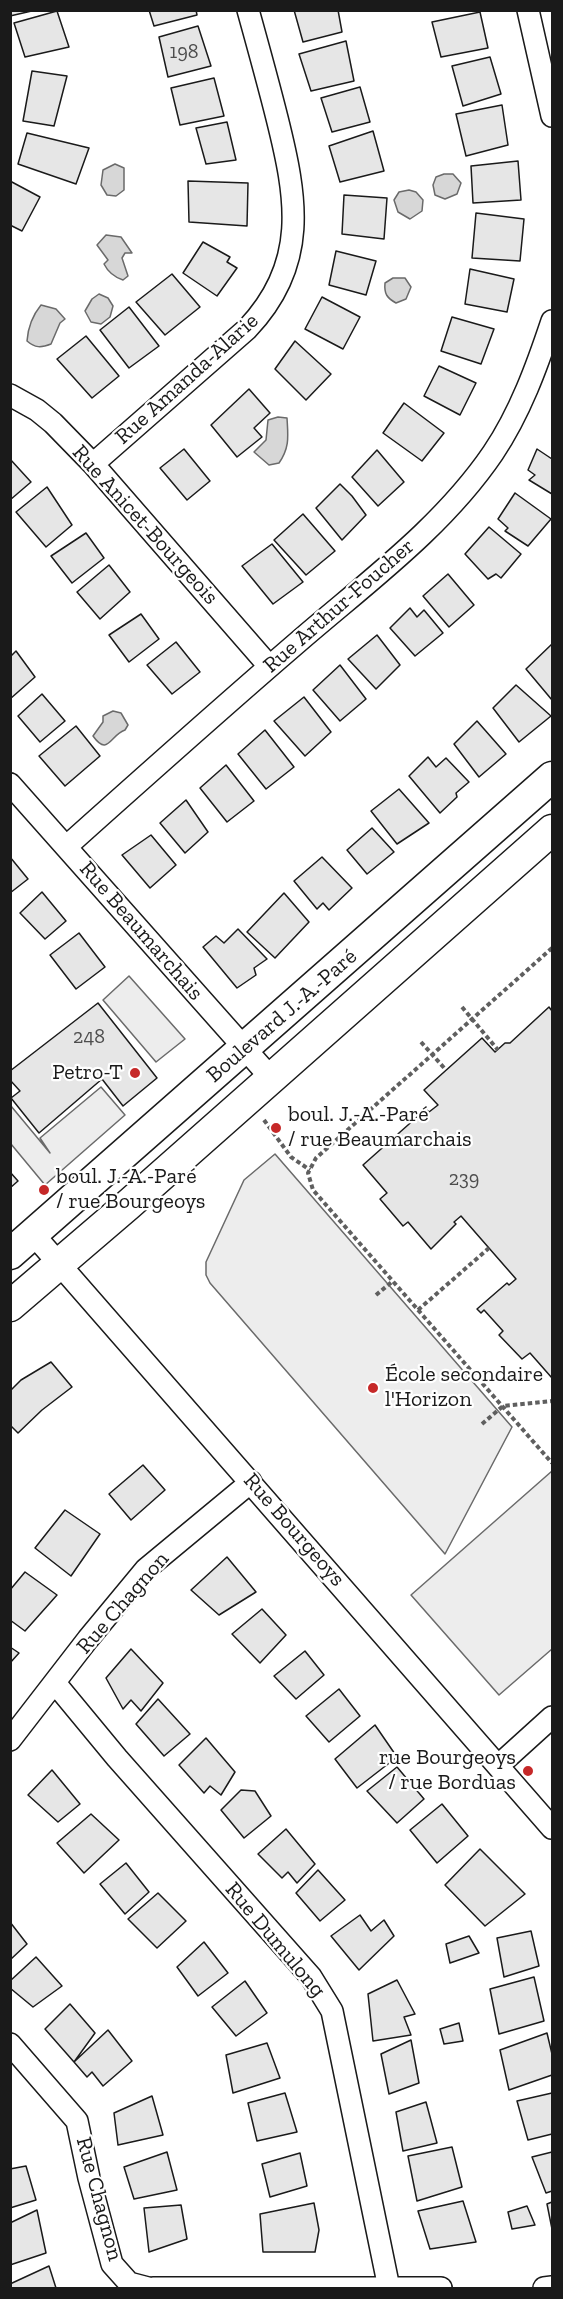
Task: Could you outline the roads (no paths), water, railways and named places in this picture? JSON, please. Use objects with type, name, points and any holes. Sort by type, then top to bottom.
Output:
[{"type":"street","name":"Rue Amanda-Alarie","points":[[93,464],[247,329],[267,307],[282,280],[292,243],[294,225],[290,168],[248,10]]},
{"type":"street","points":[[528,10],[552,116]]},
{"type":"street","name":"Rue Arthur-Foucher","points":[[67,846],[269,666],[420,536],[457,499],[476,477],[508,428],[536,368],[552,321]]},
{"type":"street","name":"Rue Anicet-Bourgeois","points":[[10,394],[37,410],[53,423],[93,464],[269,666]]},
{"type":"street","name":"Boulevard J.-A.-Paré","points":[[10,1254],[552,777]]},
{"type":"street","name":"Rue Beaumarchais","points":[[10,784],[271,1078]]},
{"type":"street","name":"Boulevard J.-A.-Paré","points":[[10,1305],[552,830]]},
{"type":"street","name":"Rue Bourgeoys","points":[[33,1234],[552,1828]]},
{"type":"street","name":"Rue Chagnon","points":[[10,1740],[146,1569],[251,1482]]},
{"type":"street","name":"Rue Dumulong","points":[[55,1683],[117,1758],[311,1977],[332,2011],[389,2288]]},
{"type":"street","points":[[499,1765],[552,1718]]},
{"type":"street","name":"Rue Chagnon","points":[[10,2044],[77,2121],[112,2264],[129,2283],[148,2289]]},
{"type":"street","points":[[544,2289],[552,2287]]},
{"type":"street","points":[[153,2289],[441,2289]]},
{"type":"place","name":"Petro-T","points":[[135,1073]]},
{"type":"place","name":"boul. J.-A.-Paré / rue Beaumarchais","points":[[276,1128]]},
{"type":"place","name":"boul. J.-A.-Paré / rue Bourgeoys","points":[[44,1190]]},
{"type":"place","name":"École secondaire l'Horizon","points":[[373,1388]]},
{"type":"place","name":"rue Bourgeoys / rue Borduas","points":[[528,1771]]}]
